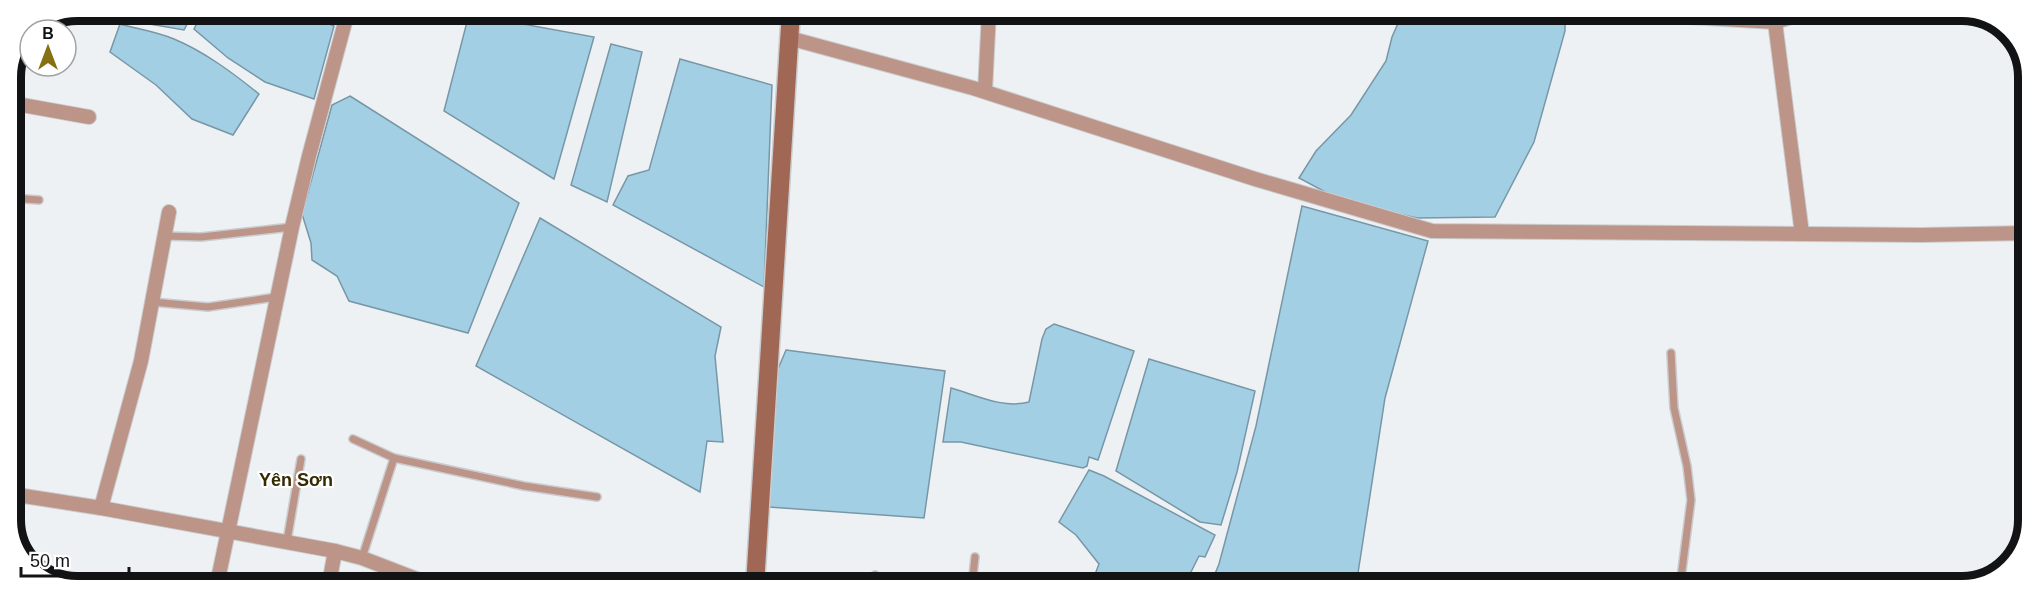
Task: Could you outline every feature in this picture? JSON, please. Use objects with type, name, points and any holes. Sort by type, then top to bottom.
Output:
[{"type":"street","points":[[219,576],[276,297],[309,156],[345,21]]},
{"type":"street","points":[[756,576],[790,21]]},
{"type":"street","points":[[985,92],[989,21]]},
{"type":"street","points":[[1758,21],[1778,21]]},
{"type":"street","points":[[1775,22],[1802,234]]},
{"type":"street","points":[[789,38],[985,92],[1255,179],[1432,231],[1921,235],[2018,233]]},
{"type":"street","points":[[21,105],[89,117]]},
{"type":"street","points":[[101,508],[141,361],[169,212]]},
{"type":"street","points":[[21,496],[101,508],[229,533],[287,541],[362,558],[409,576]]},
{"type":"street","points":[[330,576],[334,551]]},
{"type":"lane","points":[[21,199],[39,200]]},
{"type":"lane","points":[[164,236],[201,237],[292,227]]},
{"type":"lane","points":[[152,302],[208,307],[276,297]]},
{"type":"lane","points":[[1671,353],[1674,408],[1687,466],[1691,500],[1681,576]]},
{"type":"lane","points":[[353,439],[394,458],[514,484],[597,497]]},
{"type":"lane","points":[[362,558],[394,458]]},
{"type":"lane","points":[[287,541],[301,459]]},
{"type":"lane","points":[[973,576],[975,557]]},
{"type":"water","points":[[132,21],[189,21],[184,30]]},
{"type":"water","points":[[198,21],[322,21],[334,26],[314,99],[265,82],[228,58],[194,29]]},
{"type":"water","points":[[467,21],[507,21],[594,37],[554,179],[444,111]]},
{"type":"water","points":[[1399,21],[1565,21],[1565,31],[1534,142],[1495,217],[1417,218],[1344,202],[1299,178],[1316,151],[1351,115],[1386,61]]},
{"type":"water","points":[[120,24],[161,34],[197,50],[259,94],[233,135],[192,119],[156,85],[110,52]]},
{"type":"water","points":[[611,44],[642,52],[607,202],[571,185]]},
{"type":"water","points":[[680,59],[772,85],[764,287],[613,205],[628,176],[649,170]]},
{"type":"water","points":[[350,96],[519,203],[468,333],[349,301],[337,276],[312,260],[311,243],[302,214],[332,105]]},
{"type":"water","points":[[1302,206],[1428,241],[1385,398],[1358,576],[1214,576],[1256,426]]},
{"type":"water","points":[[540,218],[721,327],[715,356],[723,442],[707,441],[700,492],[476,366]]},
{"type":"water","points":[[1054,324],[1134,351],[1098,460],[1089,457],[1087,466],[1083,468],[961,442],[943,442],[951,388],[1009,404],[1029,402],[1042,339],[1046,329]]},
{"type":"water","points":[[786,350],[945,371],[924,518],[769,507],[778,369]]},
{"type":"water","points":[[1149,359],[1255,391],[1237,472],[1221,525],[1200,522],[1116,471]]},
{"type":"water","points":[[1089,470],[1215,535],[1205,557],[1199,556],[1189,576],[1094,576],[1099,564],[1076,535],[1059,522]]},
{"type":"district","name":"Yên Sơn","points":[[296,480]]}]
